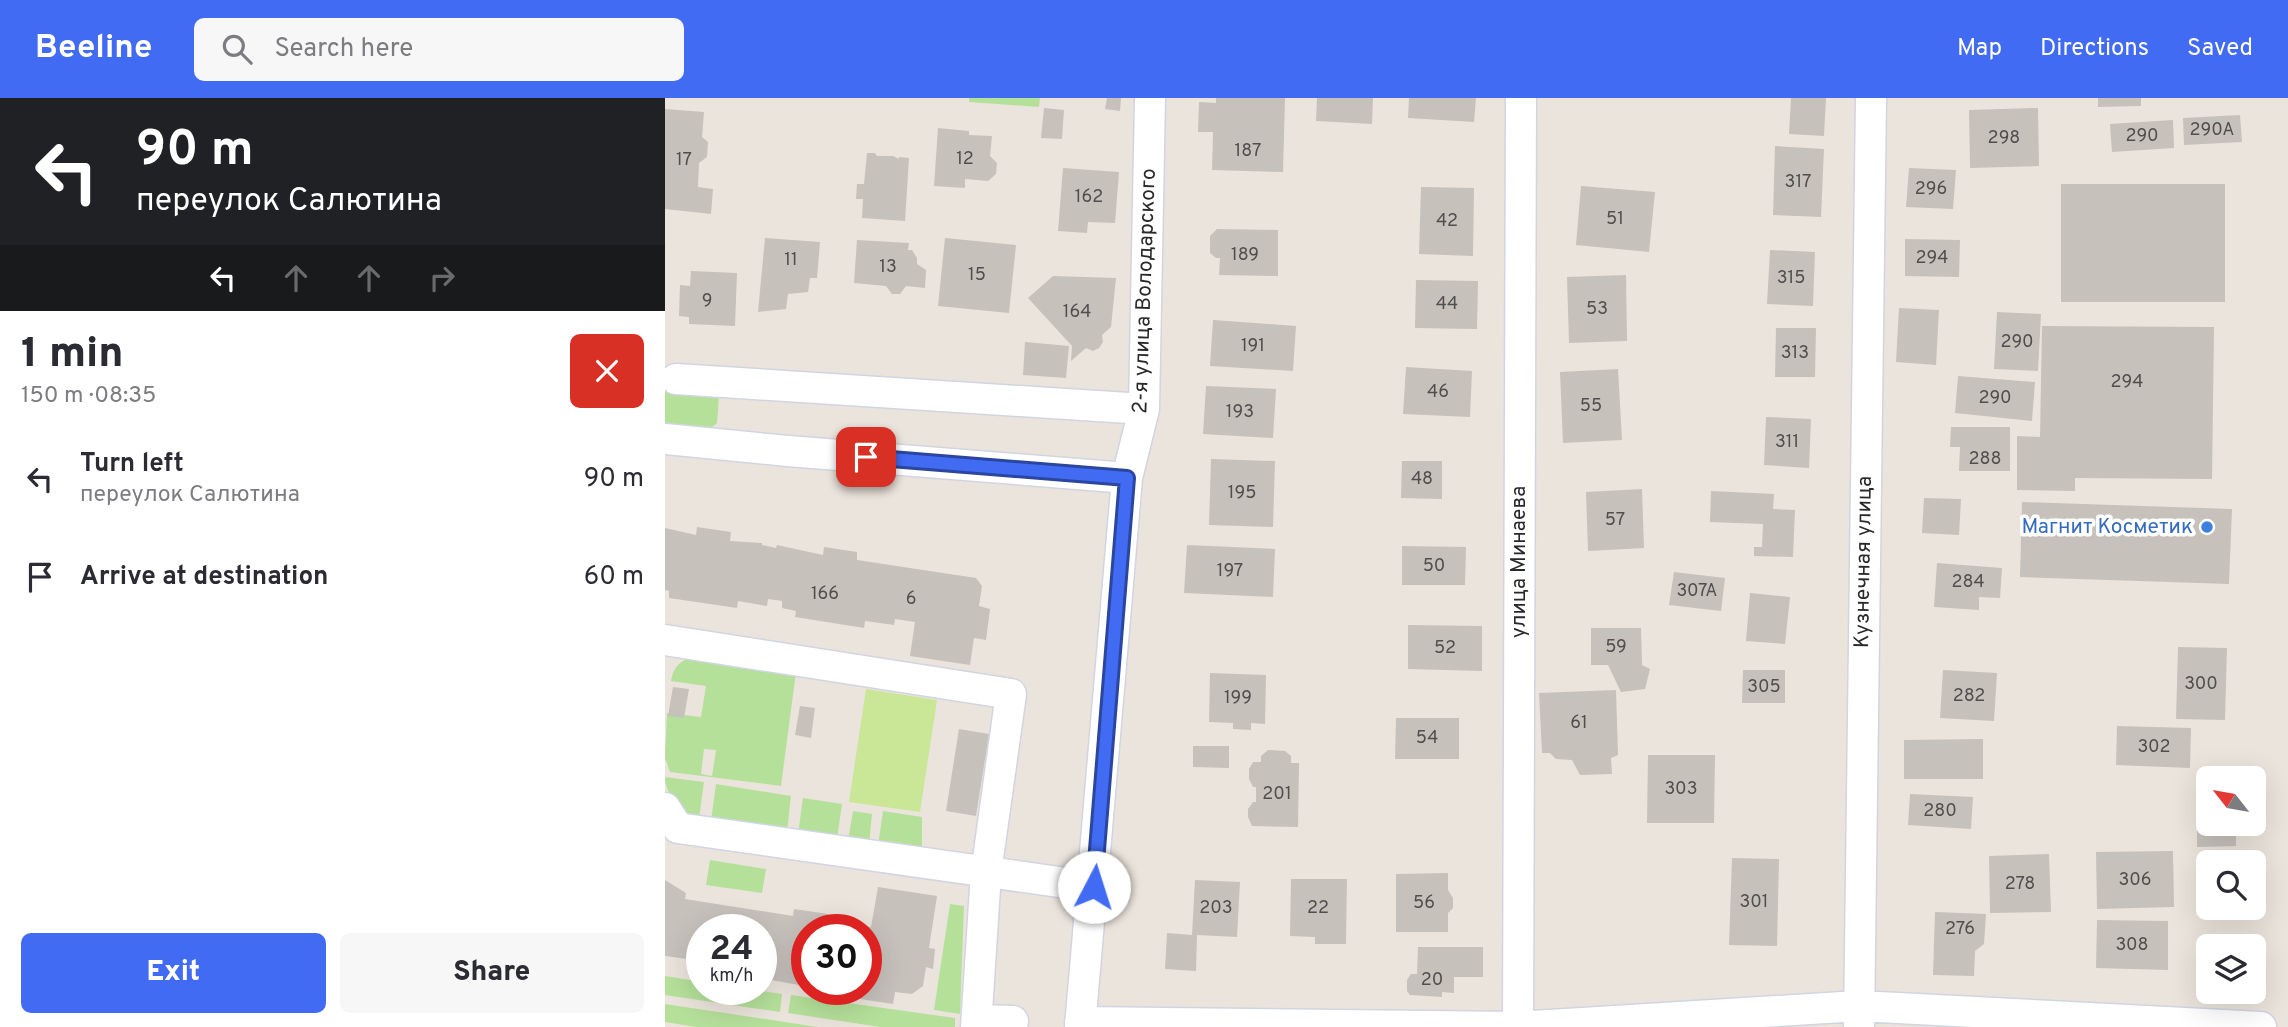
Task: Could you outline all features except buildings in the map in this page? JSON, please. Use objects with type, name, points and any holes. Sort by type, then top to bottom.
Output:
[{"type":"street","name":"2-я улица Володарского","points":[[1080,1025],[1094,887],[1127,478],[1144,409],[1150,98]]},
{"type":"street","name":"улица Минаева","points":[[1518,1027],[1521,98]]},
{"type":"street","name":"Кузнечная улица","points":[[1859,1017],[1871,98]]},
{"type":"street","points":[[676,379],[1144,409]]},
{"type":"street","points":[[665,439],[1127,478]]},
{"type":"street","points":[[665,640],[1023,696],[986,873],[977,1024],[1013,1021],[1013,1027]]},
{"type":"street","points":[[665,808],[678,828],[1094,887]]},
{"type":"street","points":[[1080,1025],[1518,1027],[1859,1017],[2261,1027]]},
{"type":"green space","points":[[969,98],[1040,98],[1039,107],[969,102]]},
{"type":"green space","points":[[665,392],[719,396],[717,423],[707,431],[665,427]]},
{"type":"green space","points":[[692,657],[796,672],[781,786],[670,772],[665,758],[667,713],[701,717],[706,686],[671,681],[675,668]],"holes":[[[704,749],[716,750],[712,776],[701,774]]]},
{"type":"green space","points":[[866,689],[937,700],[920,812],[849,802]]},
{"type":"green space","points":[[665,777],[704,782],[699,819],[676,802],[668,791]]},
{"type":"green space","points":[[716,784],[791,796],[787,832],[711,821]]},
{"type":"green space","points":[[803,798],[842,804],[837,839],[798,834]]},
{"type":"green space","points":[[853,811],[872,814],[869,845],[848,841]]},
{"type":"green space","points":[[883,811],[922,817],[922,851],[878,846]]},
{"type":"green space","points":[[710,860],[766,869],[762,893],[706,885]]},
{"type":"green space","points":[[950,904],[964,906],[960,1014],[934,1010]]},
{"type":"green space","points":[[665,976],[686,979],[686,998],[665,995]]},
{"type":"green space","points":[[777,993],[782,994],[780,1012],[733,1005],[777,1005]]},
{"type":"green space","points":[[791,995],[791,1005],[862,1005],[955,1018],[955,1027],[880,1027],[788,1013]]},
{"type":"green space","points":[[665,1004],[818,1027],[696,1027],[665,1022]]},
{"type":"place","name":"Магнит Косметик","points":[[2207,527]]},
{"type":"route","points":[[866,457],[1127,478],[1094,887]]}]
